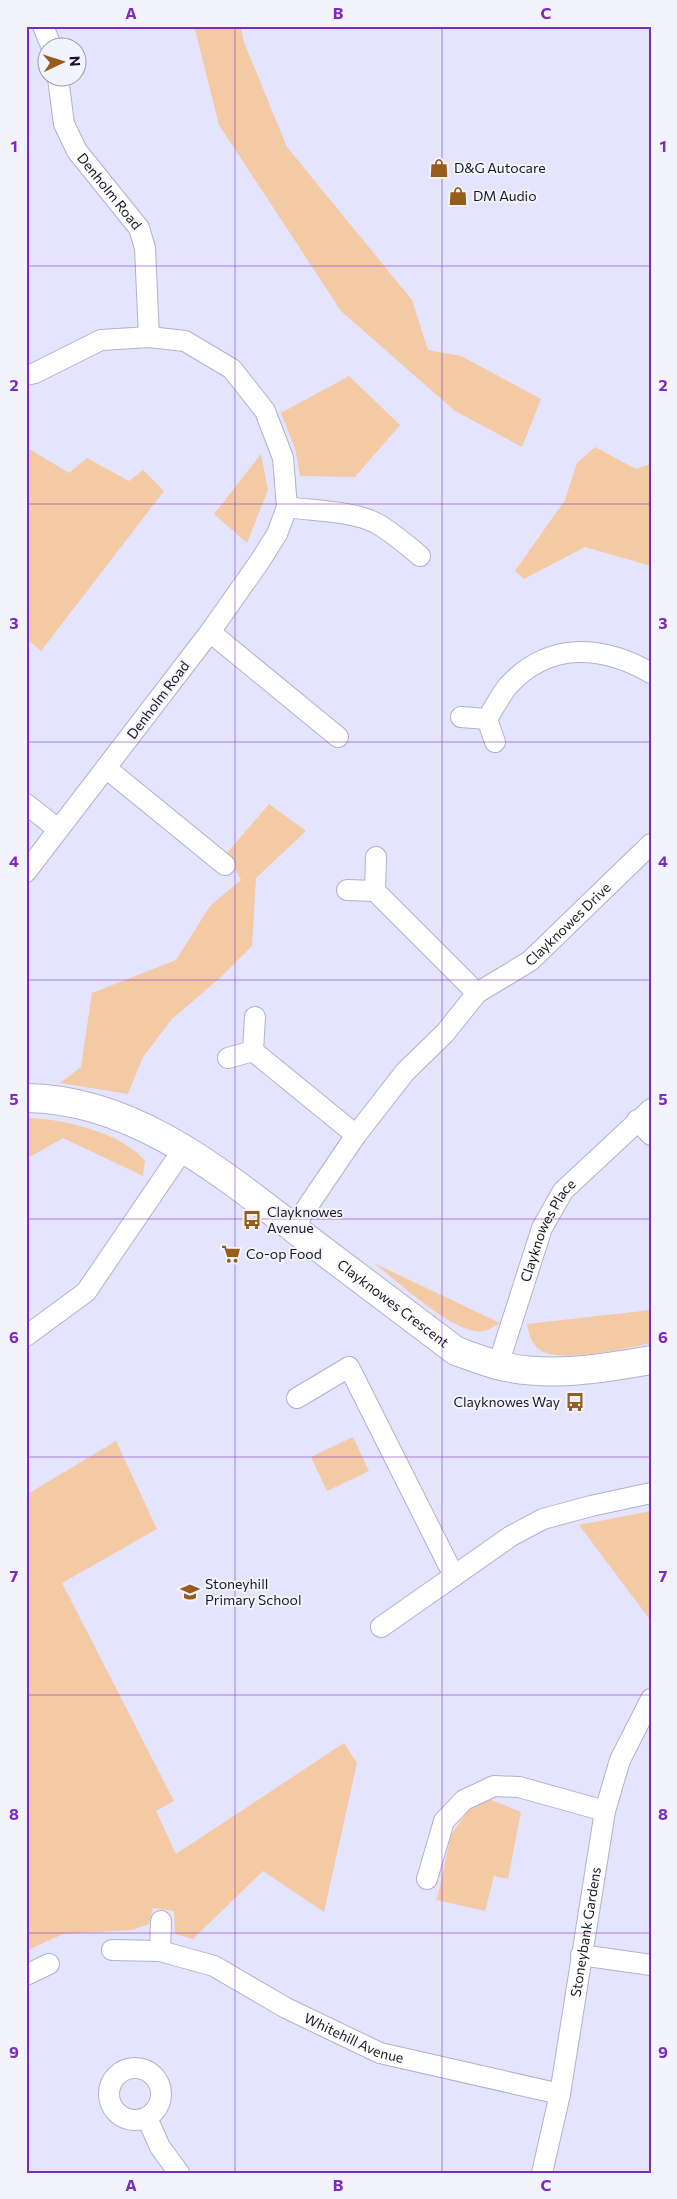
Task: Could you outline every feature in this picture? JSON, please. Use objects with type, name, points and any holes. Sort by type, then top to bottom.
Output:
[{"type":"street","points":[[43,26],[48,38]]},
{"type":"street","name":"Denholm Road","points":[[59,88],[64,124],[77,151],[139,228],[145,248],[149,337]]},
{"type":"street","name":"Denholm Road","points":[[26,375],[35,373],[101,340],[149,337],[185,342],[232,369],[265,412],[283,458],[287,507],[277,534],[210,632],[26,872]]},
{"type":"street","points":[[287,507],[349,516],[374,522],[400,538],[420,556]]},
{"type":"street","points":[[210,632],[338,737]]},
{"type":"street","points":[[487,718],[508,686],[541,660],[572,652],[608,653],[651,672]]},
{"type":"street","points":[[461,717],[487,718]]},
{"type":"street","points":[[487,718],[495,742]]},
{"type":"street","points":[[106,768],[225,865]]},
{"type":"street","points":[[26,804],[58,829]]},
{"type":"street","name":"Clayknowes Drive","points":[[294,1228],[356,1134],[405,1072],[445,1033],[477,993],[530,960],[651,844]]},
{"type":"street","points":[[375,891],[376,857]]},
{"type":"street","points":[[347,890],[375,891],[477,993]]},
{"type":"street","points":[[254,1051],[255,1017]]},
{"type":"street","points":[[254,1051],[356,1134]]},
{"type":"street","points":[[228,1058],[254,1051]]},
{"type":"street","name":"Clayknowes Crescent","points":[[26,1098],[43,1098],[101,1109],[184,1148],[294,1228],[456,1351],[498,1365],[541,1371],[599,1370],[651,1360]]},
{"type":"street","name":"Clayknowes Place","points":[[498,1365],[542,1228],[563,1191],[644,1114],[651,1135]]},
{"type":"street","points":[[26,1336],[86,1292],[184,1148]]},
{"type":"street","points":[[297,1398],[349,1366],[454,1576]]},
{"type":"street","points":[[382,1627],[511,1536],[543,1519],[651,1493]]},
{"type":"street","name":"Stoneybank Gardens","points":[[542,2173],[560,2094],[605,1811],[620,1760],[651,1699]]},
{"type":"street","points":[[434,1870],[444,1821],[464,1800],[494,1786],[519,1787],[605,1811]]},
{"type":"street","points":[[160,1951],[161,1921]]},
{"type":"street","name":"Whitehill Avenue","points":[[112,1950],[160,1951],[214,1966],[286,2008],[380,2053],[560,2094]]},
{"type":"street","points":[[581,1955],[651,1966]]},
{"type":"street","points":[[26,1975],[49,1964]]},
{"type":"street","points":[[146,2118],[160,2147],[179,2173]]},
{"type":"shaded area","points":[[194,26],[241,26],[243,40],[287,147],[412,300],[428,350],[461,356],[541,399],[522,447],[455,411],[341,311],[219,125]]},
{"type":"shaded area","points":[[349,376],[400,425],[355,477],[300,476],[295,448],[281,413]]},
{"type":"shaded area","points":[[26,447],[69,473],[87,458],[129,481],[143,470],[164,491],[41,651],[26,638]]},
{"type":"shaded area","points":[[595,447],[636,469],[651,464],[651,566],[585,547],[524,579],[515,571],[565,500],[577,463]]},
{"type":"shaded area","points":[[261,454],[268,490],[247,543],[214,514]]},
{"type":"shaded area","points":[[269,804],[306,831],[256,878],[252,946],[221,977],[172,1019],[143,1057],[128,1094],[60,1083],[81,1067],[92,993],[176,960],[210,906],[241,880],[227,853]]},
{"type":"shaded area","points":[[26,1118],[73,1124],[122,1142],[145,1161],[143,1176],[63,1138],[26,1159]]},
{"type":"shaded area","points":[[375,1264],[500,1323],[488,1330],[475,1331],[450,1321],[423,1303]]},
{"type":"shaded area","points":[[651,1310],[651,1343],[594,1354],[562,1356],[540,1350],[532,1342],[527,1324]]},
{"type":"shaded area","points":[[353,1437],[369,1471],[327,1491],[311,1457]]},
{"type":"shaded area","points":[[116,1441],[157,1529],[62,1583],[174,1801],[156,1811],[176,1854],[344,1743],[357,1763],[324,1912],[263,1871],[193,1939],[175,1934],[174,1911],[153,1908],[149,1924],[132,1930],[63,1934],[26,1951],[26,1495]]},
{"type":"shaded area","points":[[651,1511],[651,1621],[579,1525]]},
{"type":"shaded area","points":[[489,1799],[521,1812],[508,1879],[494,1876],[485,1911],[437,1900],[451,1835],[471,1806]]},
{"type":"place","name":"D&G Autocare","points":[[439,168]]},
{"type":"place","name":"DM Audio","points":[[458,196]]},
{"type":"place","name":"Clayknowes Avenue","points":[[252,1220]]},
{"type":"place","name":"Co-op Food","points":[[231,1254]]},
{"type":"place","name":"Clayknowes Way","points":[[575,1402]]},
{"type":"place","name":"Stoneyhill Primary School","points":[[190,1592]]}]
